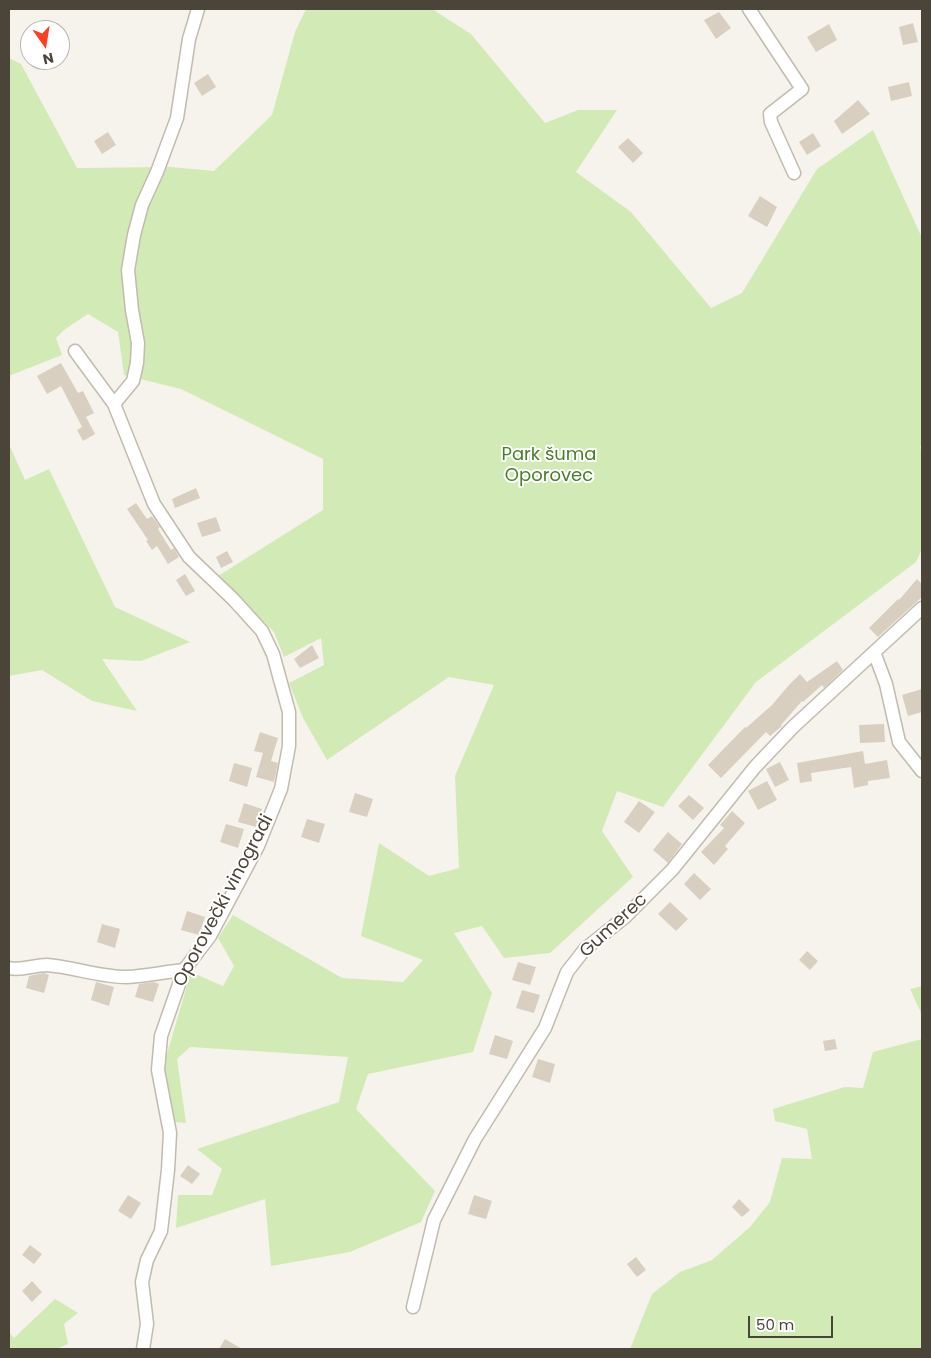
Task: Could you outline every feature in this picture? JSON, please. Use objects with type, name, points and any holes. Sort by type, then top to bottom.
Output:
[{"type":"street","points":[[114,404],[133,381],[137,363],[138,343],[128,270],[134,235],[142,205],[157,172],[177,118],[189,39],[198,9]]},
{"type":"street","points":[[750,9],[802,89],[770,114],[771,122],[794,173]]},
{"type":"street","name":"Oporovečki vinogradi","points":[[75,351],[106,396],[114,404],[154,504],[190,557],[233,599],[262,631],[273,654],[289,712],[289,746],[281,789],[258,846],[210,936],[184,970],[161,1036],[158,1070],[170,1134],[168,1170],[161,1231],[147,1260],[142,1282],[147,1324],[143,1349]]},
{"type":"street","name":"Gumerec","points":[[413,1307],[434,1220],[475,1139],[545,1028],[567,972],[585,949],[626,917],[672,870],[755,767],[793,727],[922,608]]},
{"type":"street","points":[[874,652],[886,684],[899,742],[922,771]]},
{"type":"street","points":[[9,968],[17,970],[43,965],[126,977],[184,970]]},
{"type":"green space","name":"Park šuma Oporovec","points":[[306,9],[432,9],[471,34],[545,123],[578,110],[617,110],[576,172],[631,212],[711,308],[742,293],[817,169],[873,130],[922,238],[922,445],[920,446],[922,456],[922,549],[916,562],[756,682],[663,807],[617,791],[602,831],[633,877],[550,953],[504,958],[482,926],[454,933],[492,993],[473,1052],[368,1074],[356,1109],[435,1191],[421,1222],[350,1252],[271,1266],[265,1199],[176,1228],[178,1195],[212,1195],[222,1169],[197,1149],[339,1102],[348,1057],[190,1047],[177,1059],[186,1123],[175,1122],[164,1064],[191,972],[223,986],[234,966],[218,938],[233,915],[342,978],[403,982],[423,960],[361,936],[379,843],[429,876],[459,868],[455,776],[494,685],[449,677],[327,760],[303,718],[289,683],[324,665],[321,638],[284,657],[274,632],[218,576],[323,510],[323,459],[181,389],[124,375],[118,332],[88,314],[64,330],[56,338],[62,355],[11,375],[9,384],[9,58],[20,64],[20,70],[24,70],[77,168],[171,167],[214,171],[272,115],[295,32]]},
{"type":"green space","points":[[9,444],[25,480],[49,469],[115,607],[190,642],[141,661],[102,659],[137,711],[92,701],[42,670],[9,676]]},
{"type":"green space","points":[[922,986],[922,1015],[910,989]]},
{"type":"green space","points":[[922,1039],[922,1349],[630,1349],[652,1294],[680,1272],[712,1260],[750,1227],[770,1202],[782,1158],[812,1159],[807,1129],[775,1121],[773,1109],[845,1087],[863,1088],[873,1052]]},
{"type":"green space","points":[[55,1299],[78,1313],[64,1324],[68,1344],[57,1349],[9,1349],[9,1332],[14,1338]]},
{"type":"building","points":[[719,12],[731,28],[716,39],[704,20]]},
{"type":"building","points":[[913,23],[918,42],[903,45],[899,27]]},
{"type":"building","points":[[829,24],[837,40],[816,52],[807,37]]},
{"type":"building","points":[[208,74],[216,87],[202,96],[194,83]]},
{"type":"building","points":[[909,82],[912,96],[891,101],[888,87]]},
{"type":"building","points":[[858,100],[870,114],[842,134],[834,121]]},
{"type":"building","points":[[108,132],[116,145],[102,154],[94,141]]},
{"type":"building","points":[[813,133],[821,146],[807,155],[799,142]]},
{"type":"building","points":[[628,138],[643,153],[633,163],[618,147]]},
{"type":"building","points":[[760,196],[777,207],[767,227],[748,216]]},
{"type":"building","points":[[61,363],[78,393],[83,391],[94,413],[86,417],[95,434],[83,441],[77,430],[82,427],[61,386],[47,394],[37,376]]},
{"type":"building","points":[[196,488],[200,498],[175,508],[172,499]]},
{"type":"building","points":[[136,503],[147,519],[152,516],[160,527],[158,529],[171,550],[174,548],[179,557],[168,564],[157,546],[152,550],[146,541],[148,540],[127,509]]},
{"type":"building","points":[[216,517],[221,531],[202,537],[197,523]]},
{"type":"building","points":[[227,551],[233,562],[221,568],[216,557]]},
{"type":"building","points":[[185,574],[195,591],[186,596],[176,580]]},
{"type":"building","points":[[917,579],[922,584],[922,597],[878,637],[869,628],[899,600]]},
{"type":"building","points":[[312,645],[319,658],[300,668],[294,659]]},
{"type":"building","points":[[837,661],[843,670],[824,688],[822,685],[802,701],[782,726],[770,736],[766,732],[721,778],[708,765],[745,727],[772,705],[800,674],[807,682]]},
{"type":"building","points":[[922,689],[922,712],[908,716],[902,695]]},
{"type":"building","points":[[884,724],[885,742],[860,743],[859,725]]},
{"type":"building","points":[[260,732],[278,738],[271,761],[278,763],[274,782],[256,777],[263,753],[254,751]]},
{"type":"building","points":[[863,751],[865,764],[887,760],[890,778],[868,781],[868,785],[854,788],[851,767],[811,773],[812,781],[800,783],[797,763]]},
{"type":"building","points":[[780,762],[789,780],[775,787],[766,769]]},
{"type":"building","points":[[234,763],[252,768],[247,787],[229,781]]},
{"type":"building","points":[[767,781],[777,800],[758,810],[748,791]]},
{"type":"building","points":[[355,793],[373,799],[367,817],[349,812]]},
{"type":"building","points":[[689,795],[704,808],[693,820],[678,806]]},
{"type":"building","points":[[639,801],[655,812],[639,833],[624,822]]},
{"type":"building","points":[[244,803],[262,809],[256,827],[238,822]]},
{"type":"building","points":[[732,811],[745,823],[725,846],[728,849],[714,865],[701,852],[724,828],[720,825]]},
{"type":"building","points":[[307,819],[325,824],[319,843],[301,837]]},
{"type":"building","points":[[226,824],[244,829],[238,848],[220,842]]},
{"type":"building","points":[[668,832],[682,844],[668,863],[653,850]]},
{"type":"building","points":[[694,873],[711,889],[700,900],[684,884]]},
{"type":"building","points":[[670,902],[688,919],[676,931],[658,914]]},
{"type":"building","points":[[187,911],[205,917],[199,935],[181,930]]},
{"type":"building","points":[[102,924],[120,929],[115,948],[97,942]]},
{"type":"building","points":[[807,951],[818,961],[810,970],[799,960]]},
{"type":"building","points":[[518,962],[536,967],[530,985],[512,980]]},
{"type":"building","points":[[44,973],[49,975],[44,993],[26,988],[29,976]]},
{"type":"building","points":[[96,982],[114,987],[109,1006],[91,1000]]},
{"type":"building","points":[[154,982],[159,984],[153,1002],[135,997],[139,984]]},
{"type":"building","points":[[522,990],[540,995],[534,1013],[516,1008]]},
{"type":"building","points":[[495,1035],[513,1041],[507,1059],[489,1054]]},
{"type":"building","points":[[835,1039],[837,1049],[825,1051],[823,1041]]},
{"type":"building","points":[[538,1059],[555,1064],[550,1083],[532,1077]]},
{"type":"building","points":[[188,1165],[200,1174],[192,1184],[180,1176]]},
{"type":"building","points":[[128,1195],[141,1203],[131,1219],[118,1211]]},
{"type":"building","points":[[474,1195],[492,1201],[486,1219],[468,1214]]},
{"type":"building","points":[[739,1199],[750,1210],[742,1217],[732,1207]]},
{"type":"building","points":[[30,1245],[42,1254],[34,1264],[22,1255]]},
{"type":"building","points":[[636,1257],[646,1270],[637,1277],[627,1264]]},
{"type":"building","points":[[32,1281],[42,1292],[32,1302],[22,1291]]},
{"type":"building","points":[[225,1339],[242,1349],[219,1349]]}]
